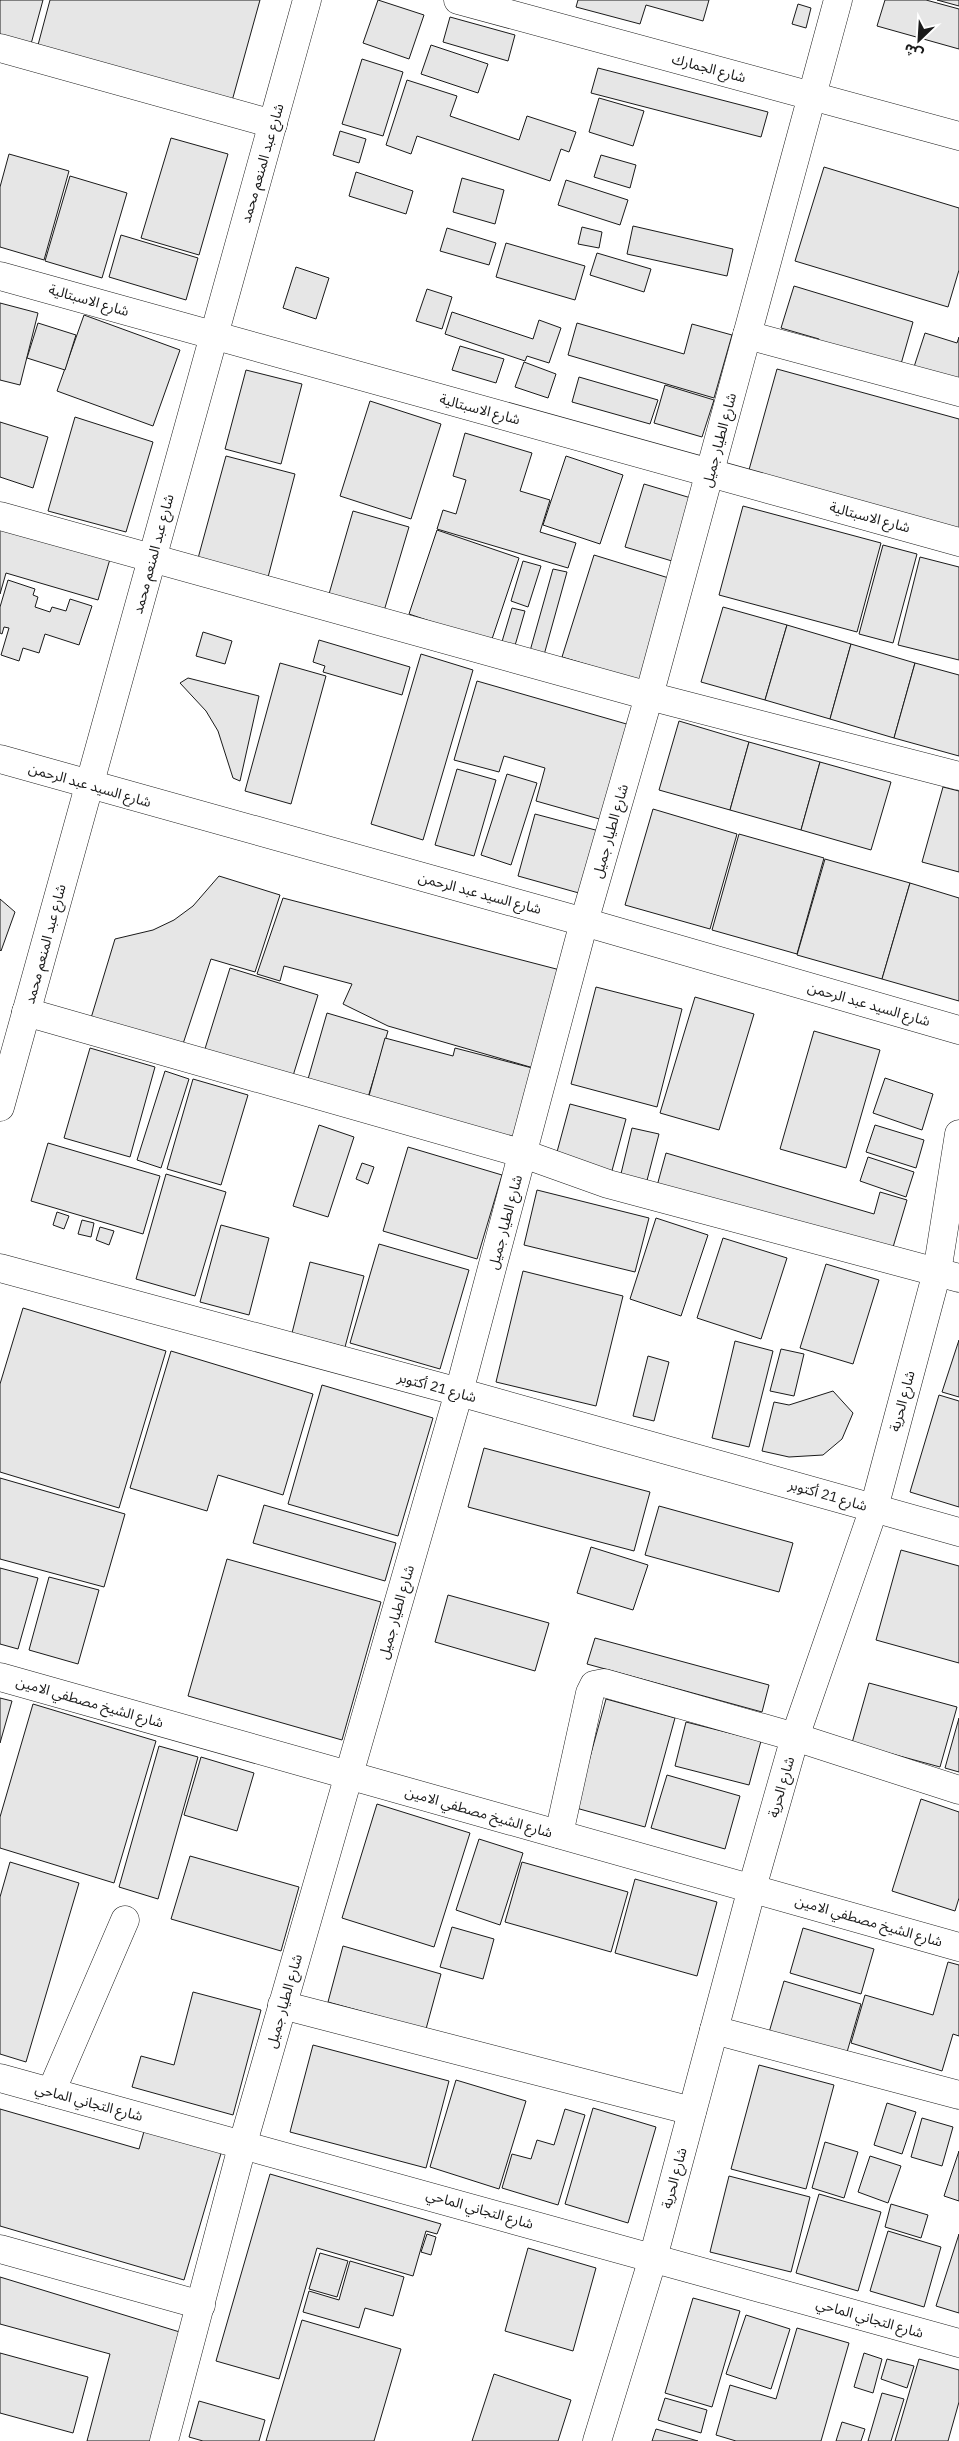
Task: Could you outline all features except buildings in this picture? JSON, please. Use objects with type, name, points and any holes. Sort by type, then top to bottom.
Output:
[{"type":"street","name":"شارع عبد المنعم محمد","points":[[0,1107],[7,1052],[26,1012],[307,0]]},
{"type":"street","name":"شارع الجمارك","points":[[458,0],[959,136]]},
{"type":"street","name":"شارع الطيار جميل","points":[[164,2441],[243,2143],[459,1392],[524,1154],[584,922],[649,696],[838,0]]},
{"type":"street","points":[[0,48],[273,124]]},
{"type":"street","name":"شارع الاسبتالية","points":[[0,276],[959,542]]},
{"type":"street","points":[[747,335],[959,392]]},
{"type":"street","points":[[0,516],[649,696],[959,776]]},
{"type":"street","name":"شارع السيد عبد الرحمن","points":[[0,759],[89,786],[584,922],[959,1030]]},
{"type":"street","points":[[26,1012],[524,1154],[608,1184],[948,1275]]},
{"type":"street","name":"شارع الحرية","points":[[597,2441],[653,2258],[752,1888],[795,1737],[874,1508],[948,1275],[959,1134]]},
{"type":"street","name":"شارع 21 أكتوبر","points":[[0,1268],[459,1392],[959,1532]]},
{"type":"street","name":"شارع الشيخ مصطفي الامين","points":[[0,1677],[959,1947]]},
{"type":"street","points":[[559,1834],[590,1693],[594,1685],[604,1683],[795,1737],[959,1790]]},
{"type":"street","points":[[51,2092],[125,1920]]},
{"type":"street","points":[[282,2005],[692,2111]]},
{"type":"street","points":[[714,2030],[959,2095]]},
{"type":"street","name":"شارع التجاني الماحي","points":[[0,2078],[243,2143],[959,2343]]},
{"type":"street","points":[[0,2250],[201,2305]]}]
